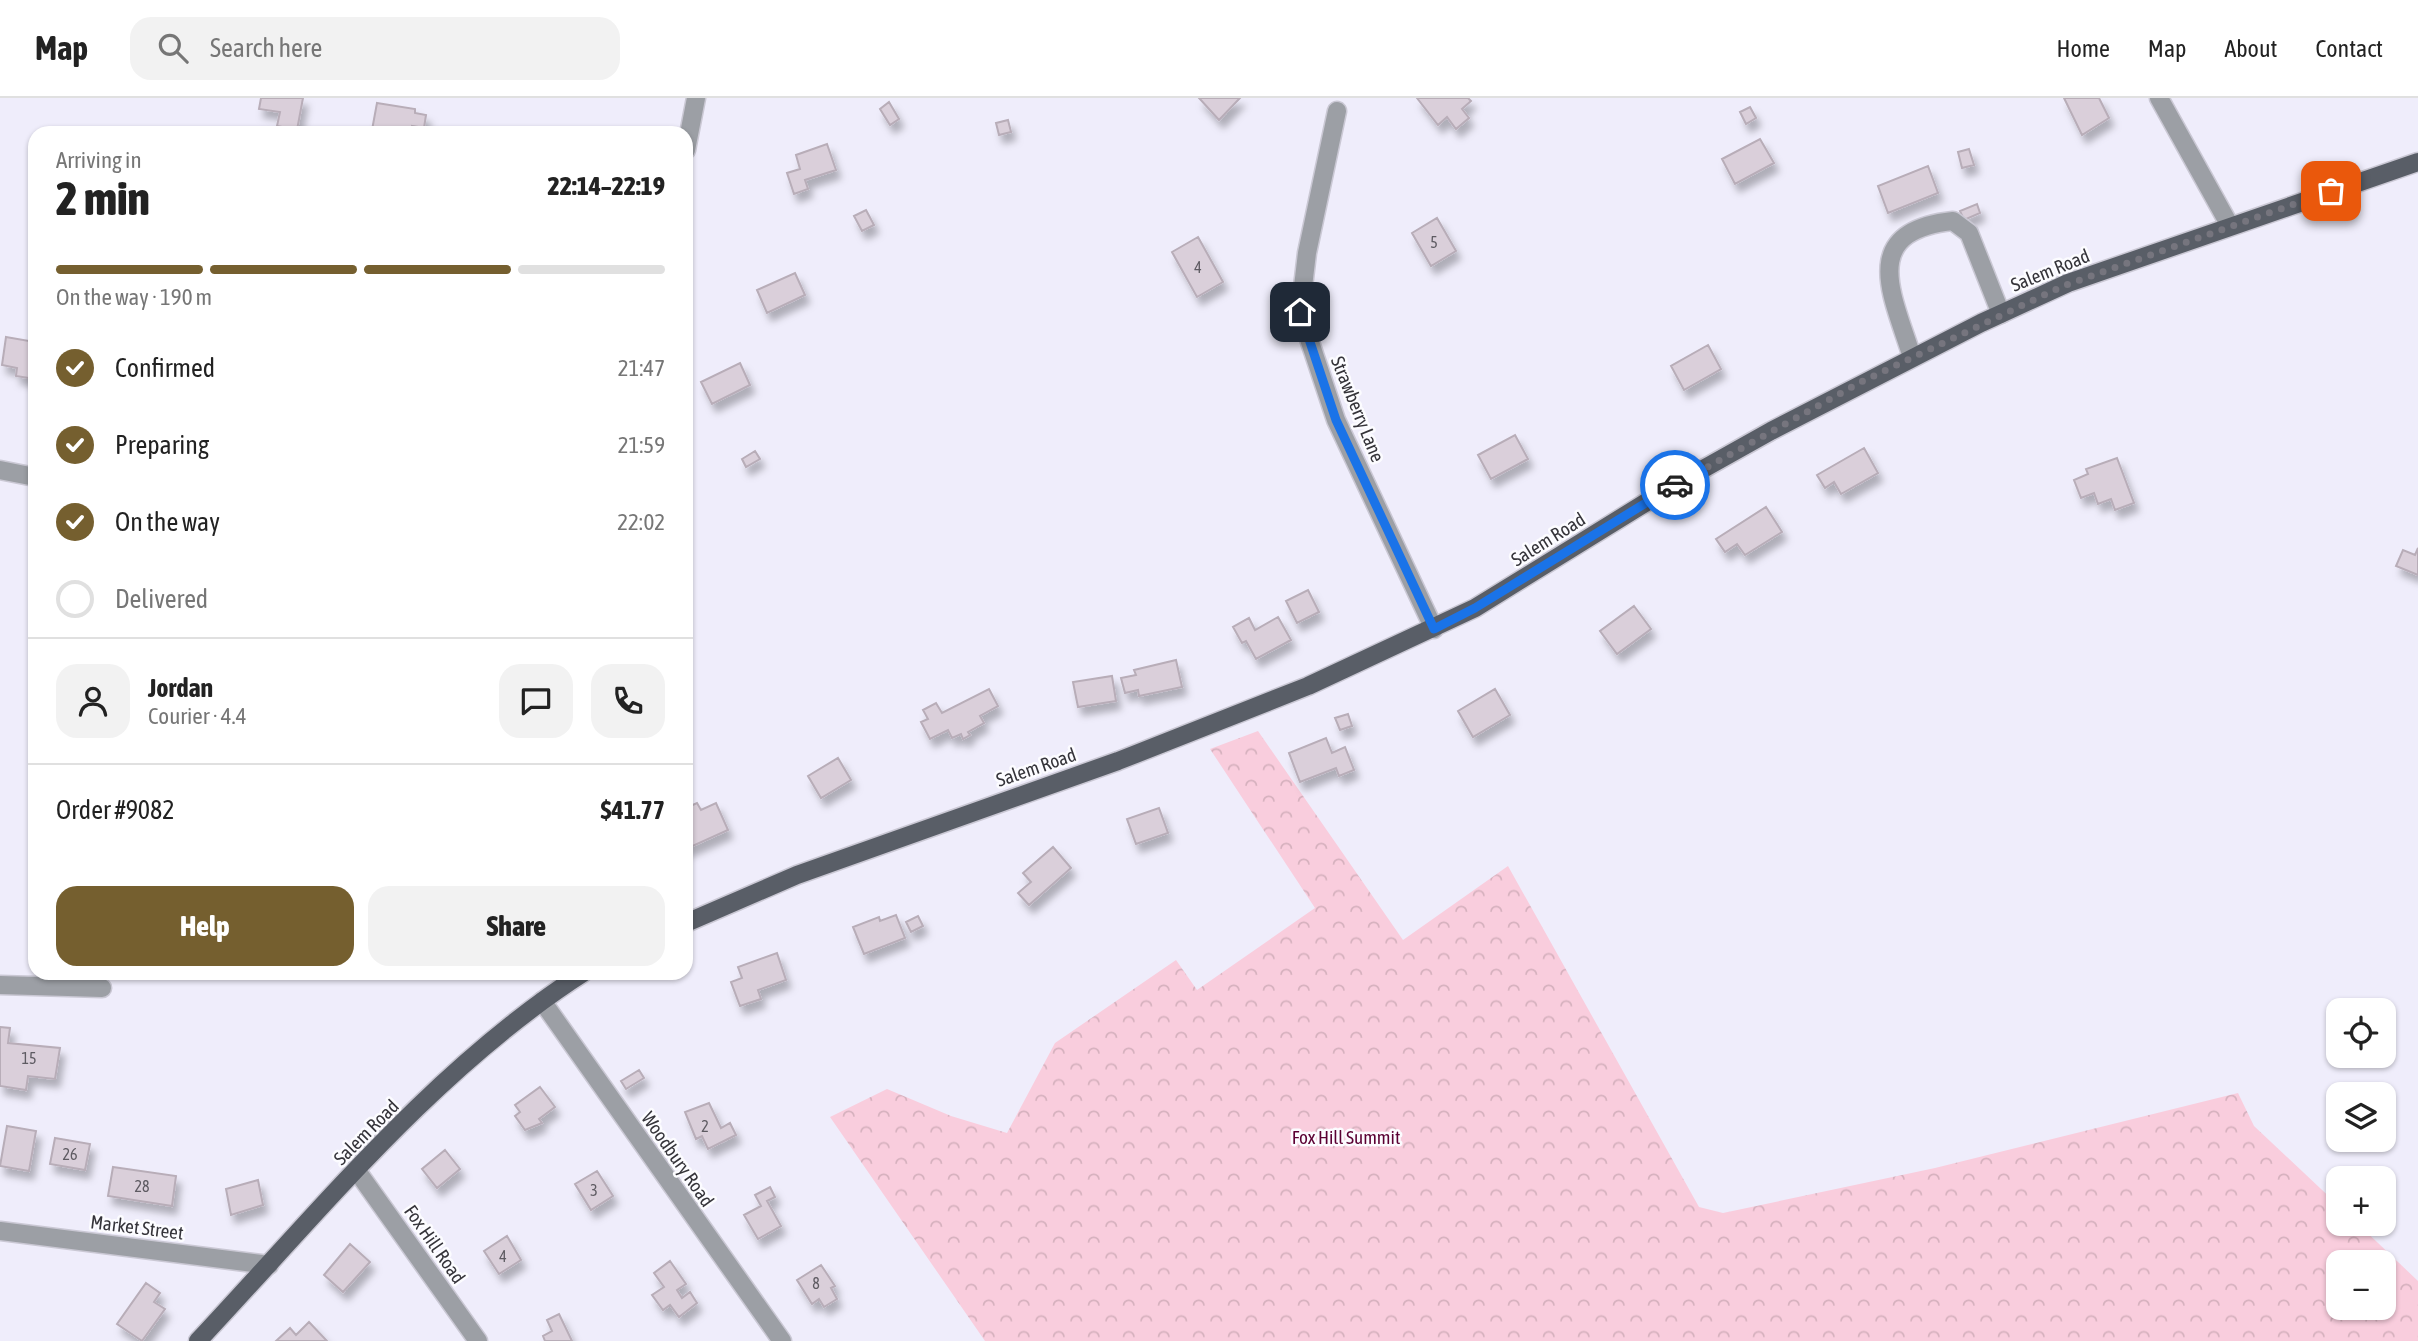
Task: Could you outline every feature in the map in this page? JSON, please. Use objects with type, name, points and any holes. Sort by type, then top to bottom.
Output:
[{"type":"main road","name":"Salem Road","points":[[693,920],[809,870],[1202,729],[1308,687],[1475,608],[1671,487],[1912,357],[2001,314],[2068,283],[2418,162]]},
{"type":"main road","name":"Salem Road","points":[[198,1341],[357,1171],[506,1027],[573,980]]},
{"type":"street","points":[[691,126],[696,98]]},
{"type":"street","points":[[2159,98],[2230,226]]},
{"type":"street","name":"Strawberry Lane","points":[[1337,111],[1307,253],[1300,312],[1336,420],[1434,629]]},
{"type":"street","points":[[1912,357],[1886,276],[1891,252],[1907,236],[1937,223],[1953,221],[1969,233],[2001,314]]},
{"type":"street","points":[[0,470],[28,476]]},
{"type":"street","points":[[0,985],[102,988]]},
{"type":"street","name":"Woodbury Road","points":[[542,1001],[782,1341]]},
{"type":"street","name":"Fox Hill Road","points":[[357,1171],[478,1341]]},
{"type":"street","name":"Market Street","points":[[0,1231],[269,1265]]},
{"type":"green space","name":"Fox Hill Summit","points":[[1258,731],[1403,940],[1508,866],[1699,1207],[1723,1213],[1935,1168],[2238,1093],[2254,1126],[2326,1194],[2326,1236],[2371,1236],[2385,1250],[2326,1250],[2326,1320],[2396,1320],[2396,1260],[2418,1281],[2418,1341],[985,1341],[830,1117],[887,1089],[951,1116],[1007,1133],[1055,1043],[1176,960],[1197,990],[1315,908],[1210,749]]},
{"type":"building","points":[[261,98],[303,98],[298,126],[277,126],[280,112],[259,109]]},
{"type":"building","points":[[1199,98],[1240,98],[1219,120]]},
{"type":"building","points":[[1417,98],[1468,98],[1471,101],[1462,109],[1469,118],[1456,129],[1447,117],[1438,125]]},
{"type":"building","points":[[2064,98],[2099,98],[2109,118],[2082,135]]},
{"type":"building","points":[[889,102],[899,119],[890,125],[880,109]]},
{"type":"building","points":[[377,103],[415,109],[415,113],[426,115],[424,126],[373,126]]},
{"type":"building","points":[[1750,107],[1756,118],[1746,124],[1740,112]]},
{"type":"building","points":[[1008,120],[1011,132],[999,135],[996,123]]},
{"type":"building","points":[[1760,139],[1774,163],[1735,184],[1722,159]]},
{"type":"building","points":[[827,144],[836,170],[805,180],[808,189],[794,194],[787,173],[800,169],[796,155]]},
{"type":"building","points":[[1969,149],[1974,165],[1962,168],[1958,152]]},
{"type":"building","points":[[1928,166],[1938,193],[1888,213],[1878,186]]},
{"type":"building","points":[[1977,204],[1980,213],[1964,220],[1960,211]]},
{"type":"building","points":[[866,210],[874,225],[862,231],[854,216]]},
{"type":"building","points":[[1437,218],[1456,251],[1431,266],[1412,233]]},
{"type":"building","points":[[1198,237],[1223,282],[1197,297],[1172,252]]},
{"type":"building","points":[[795,273],[805,295],[767,313],[757,290]]},
{"type":"building","points":[[6,337],[28,341],[28,378],[16,376],[17,368],[2,365]]},
{"type":"building","points":[[1708,345],[1721,369],[1684,390],[1671,366]]},
{"type":"building","points":[[740,363],[750,385],[712,404],[701,382]]},
{"type":"building","points":[[1515,435],[1528,459],[1491,479],[1478,455]]},
{"type":"building","points":[[1864,448],[1878,473],[1841,494],[1834,482],[1825,488],[1817,475]]},
{"type":"building","points":[[755,451],[760,459],[746,467],[742,459]]},
{"type":"building","points":[[2117,458],[2134,503],[2115,510],[2111,499],[2098,504],[2094,493],[2081,498],[2074,480],[2088,474],[2086,469]]},
{"type":"building","points":[[1766,507],[1782,532],[1745,555],[1737,544],[1725,552],[1716,539]]},
{"type":"building","points":[[2418,548],[2418,575],[2396,566],[2403,550],[2415,555]]},
{"type":"building","points":[[1308,590],[1319,612],[1297,623],[1286,601]]},
{"type":"building","points":[[1634,606],[1651,629],[1617,654],[1600,631]]},
{"type":"building","points":[[1278,617],[1291,640],[1256,659],[1246,641],[1242,643],[1233,627],[1249,618],[1255,630]]},
{"type":"building","points":[[1176,660],[1182,687],[1139,696],[1138,690],[1125,693],[1121,678],[1136,675],[1134,670]]},
{"type":"building","points":[[1112,676],[1116,701],[1078,707],[1073,682]]},
{"type":"building","points":[[989,689],[998,706],[980,716],[984,723],[968,732],[970,735],[963,739],[961,734],[952,738],[948,730],[930,739],[921,722],[928,719],[923,710],[936,703],[942,713]]},
{"type":"building","points":[[1495,689],[1510,715],[1473,737],[1458,711]]},
{"type":"building","points":[[1348,714],[1352,726],[1340,730],[1335,718]]},
{"type":"building","points":[[1326,738],[1332,753],[1345,747],[1354,770],[1339,776],[1336,768],[1300,782],[1289,753]]},
{"type":"building","points":[[838,758],[851,780],[821,798],[808,776]]},
{"type":"building","points":[[697,803],[701,810],[716,803],[728,830],[693,846],[693,805]]},
{"type":"building","points":[[1159,808],[1168,833],[1136,844],[1127,819]]},
{"type":"building","points":[[1053,847],[1071,868],[1029,905],[1018,893],[1031,882],[1023,873]]},
{"type":"building","points":[[896,915],[905,938],[864,954],[853,927],[879,917],[880,921]]},
{"type":"building","points":[[918,916],[923,926],[911,932],[906,922]]},
{"type":"building","points":[[777,953],[786,980],[758,990],[761,999],[740,1006],[731,982],[742,978],[738,967]]},
{"type":"building","points":[[0,1027],[10,1028],[8,1043],[60,1048],[55,1079],[28,1076],[26,1090],[0,1086]]},
{"type":"building","points":[[639,1070],[644,1078],[626,1089],[621,1081]]},
{"type":"building","points":[[540,1087],[555,1107],[539,1119],[542,1123],[525,1130],[515,1116],[520,1112],[515,1105]]},
{"type":"building","points":[[709,1103],[721,1128],[730,1123],[736,1135],[708,1149],[702,1136],[696,1139],[685,1112]]},
{"type":"building","points":[[7,1126],[36,1131],[29,1171],[0,1166]]},
{"type":"building","points":[[55,1138],[90,1144],[85,1170],[50,1164]]},
{"type":"building","points":[[445,1150],[460,1169],[437,1188],[422,1169]]},
{"type":"building","points":[[113,1167],[176,1176],[172,1206],[108,1196]]},
{"type":"building","points":[[597,1171],[613,1196],[591,1210],[575,1184]]},
{"type":"building","points":[[258,1180],[263,1205],[231,1215],[226,1189]]},
{"type":"building","points":[[770,1187],[775,1197],[767,1201],[781,1226],[758,1239],[744,1215],[761,1206],[755,1195]]},
{"type":"building","points":[[507,1236],[521,1260],[499,1274],[484,1251]]},
{"type":"building","points":[[350,1244],[370,1262],[343,1292],[324,1275]]},
{"type":"building","points":[[670,1261],[686,1284],[677,1290],[682,1298],[690,1292],[697,1303],[679,1317],[670,1305],[663,1310],[652,1295],[664,1287],[654,1273]]},
{"type":"building","points":[[821,1265],[835,1286],[831,1288],[837,1299],[824,1307],[819,1299],[812,1304],[797,1280]]},
{"type":"building","points":[[146,1283],[160,1293],[154,1302],[165,1309],[142,1341],[117,1324]]},
{"type":"building","points":[[559,1314],[572,1341],[545,1341],[543,1336],[552,1331],[547,1320]]},
{"type":"building","points":[[309,1322],[327,1341],[276,1341],[290,1328],[296,1335]]},
{"type":"way so far","points":[[1675,485],[1861,382],[2063,286],[2331,191]]},
{"type":"route","points":[[1300,312],[1336,420],[1434,629],[1475,608],[1675,485]]}]
